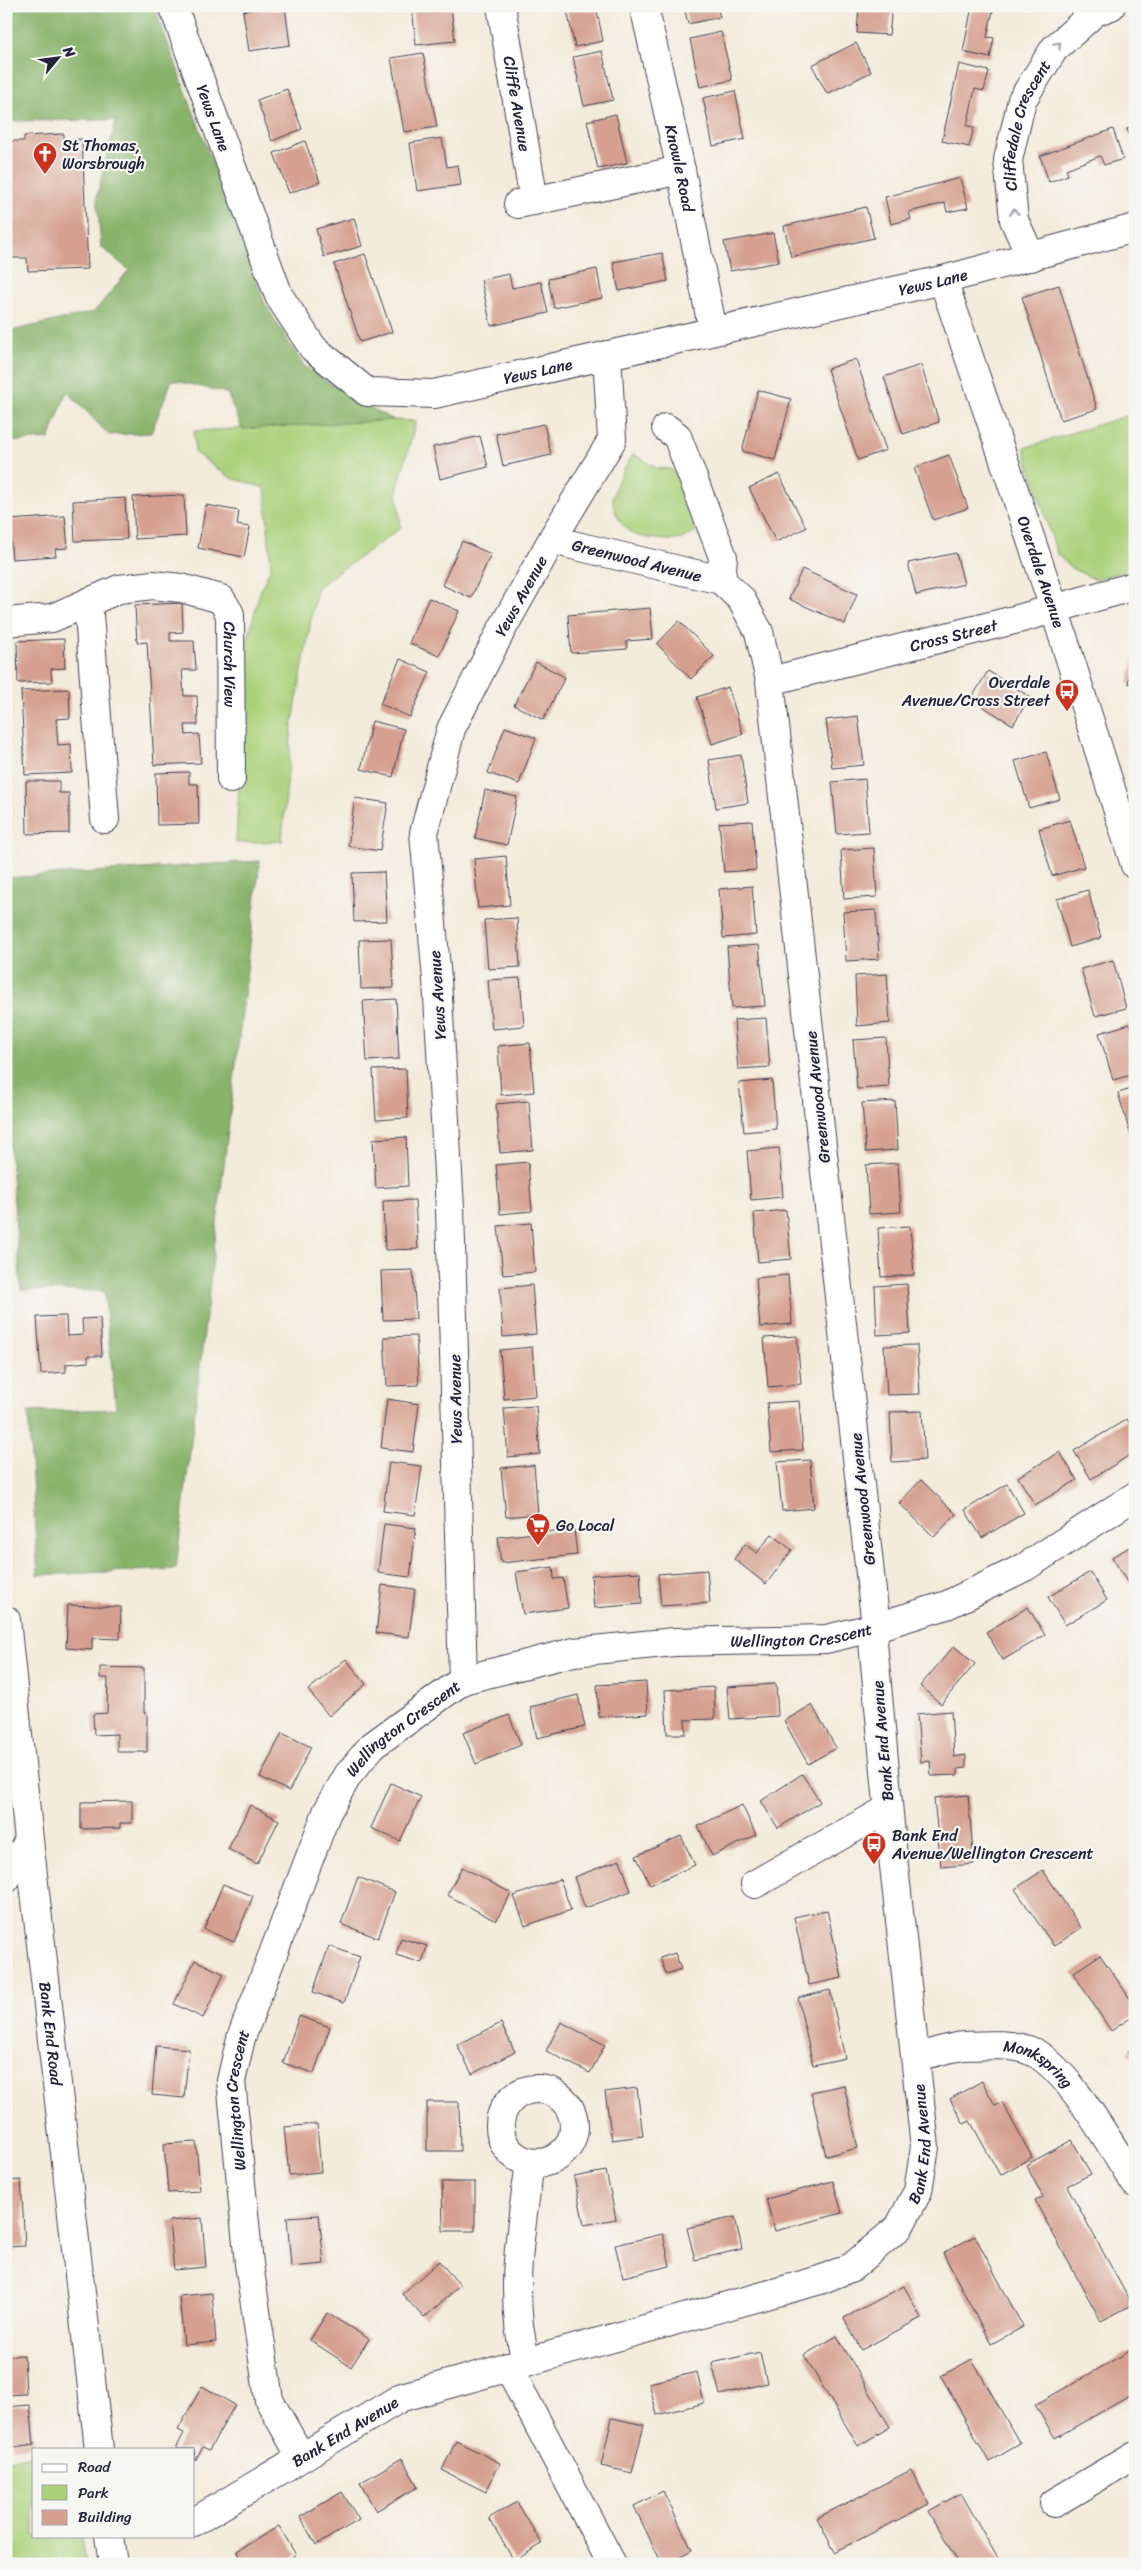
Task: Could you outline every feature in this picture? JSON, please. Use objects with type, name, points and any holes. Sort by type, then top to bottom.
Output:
[{"type":"street","name":"Yews Lane","points":[[173,6],[279,296],[313,348],[367,392],[434,394],[943,280],[1135,228]]},
{"type":"street","name":"Cliffe Avenue","points":[[501,6],[526,202],[681,170]]},
{"type":"street","name":"Knowle Road","points":[[644,6],[681,170],[713,331]]},
{"type":"street","name":"Cliffedale Crescent","points":[[1031,257],[1014,220],[1008,160],[1022,100],[1054,49],[1099,8]]},
{"type":"street","name":"Overdale Avenue","points":[[943,280],[1054,608],[1135,865]]},
{"type":"street","name":"Yews Avenue","points":[[463,1680],[450,1208],[437,980],[424,833],[450,729],[502,629],[554,536],[612,440],[607,355]]},
{"type":"street","name":"Greenwood Avenue","points":[[666,428],[677,436],[723,556],[721,580]]},
{"type":"street","name":"Greenwood Avenue","points":[[554,536],[568,544],[721,580],[741,599],[759,632],[770,681],[876,1627]]},
{"type":"street","name":"Church View","points":[[6,622],[52,618],[119,589],[153,585],[181,588],[221,599],[230,614],[232,780]]},
{"type":"street","name":"Cross Street","points":[[770,681],[1135,586]]},
{"type":"street","points":[[88,602],[105,819]]},
{"type":"street","name":"Wellington Crescent","points":[[301,2457],[269,2400],[249,2264],[231,2081],[241,2038],[327,1812],[348,1774],[372,1746],[463,1680],[574,1652],[674,1642],[826,1639],[876,1627],[947,1605],[1025,1567],[1135,1496]]},
{"type":"street","name":"Bank End Road","points":[[6,1620],[29,1840],[99,2448]]},
{"type":"street","name":"Bank End Avenue","points":[[195,2521],[402,2397],[820,2280],[852,2267],[899,2227],[918,2191],[925,2146],[917,2056],[888,1809],[873,1642],[876,1627]]},
{"type":"street","points":[[756,1884],[888,1809]]},
{"type":"street","points":[[6,1879],[29,1840]]},
{"type":"street","name":"Monkspring","points":[[917,2056],[963,2046],[1003,2046],[1032,2051],[1054,2065],[1065,2078],[1135,2183]]},
{"type":"street","points":[[530,2163],[515,2284],[520,2340],[517,2364],[612,2564]]},
{"type":"street","points":[[1054,2504],[1135,2455]]},
{"type":"green space","points":[[11,6],[154,6],[265,304],[304,366],[359,402],[394,420],[242,429],[227,393],[172,380],[151,433],[109,435],[67,391],[49,439],[6,442],[6,332],[94,312],[129,270],[101,247],[97,196],[116,120],[13,121],[6,123],[6,11],[12,8]]},
{"type":"green space","points":[[1135,413],[1135,567],[1096,580],[1071,568],[1057,554],[1024,448]]},
{"type":"green space","points":[[394,420],[416,421],[397,491],[401,528],[317,587],[292,726],[282,841],[236,843],[246,646],[260,592],[271,567],[265,488],[231,478],[195,453],[194,431]]},
{"type":"green space","points":[[634,454],[656,468],[670,469],[677,475],[697,530],[693,534],[684,538],[664,540],[640,537],[623,526],[614,508],[613,496],[619,479]]},
{"type":"green space","points":[[260,861],[176,1569],[38,1575],[28,1412],[116,1409],[104,1291],[21,1290],[6,1100],[6,878]]},
{"type":"green space","points":[[32,2455],[32,2538],[82,2538],[86,2564],[6,2564],[6,2459]]},
{"type":"building","points":[[285,6],[290,45],[249,51],[243,11]]},
{"type":"building","points":[[412,6],[451,6],[455,41],[416,45]]},
{"type":"building","points":[[566,6],[596,6],[603,41],[575,47]]},
{"type":"building","points":[[684,6],[717,6],[720,17],[688,24]]},
{"type":"building","points":[[859,6],[892,6],[889,35],[857,33]]},
{"type":"building","points":[[972,6],[994,6],[987,37],[994,38],[990,58],[963,52]]},
{"type":"building","points":[[721,32],[732,80],[700,87],[690,39]]},
{"type":"building","points":[[856,43],[871,72],[827,94],[812,65]]},
{"type":"building","points":[[602,51],[613,100],[584,106],[573,57]]},
{"type":"building","points":[[423,53],[437,127],[404,132],[391,58]]},
{"type":"building","points":[[959,64],[989,71],[984,91],[975,89],[967,126],[974,127],[969,147],[942,141]]},
{"type":"building","points":[[287,89],[302,129],[272,141],[257,100]]},
{"type":"building","points":[[735,91],[745,139],[713,146],[703,98]]},
{"type":"building","points":[[616,114],[627,163],[598,169],[587,121]]},
{"type":"building","points":[[1135,126],[1135,147],[1127,129]]},
{"type":"building","points":[[1113,129],[1123,159],[1104,165],[1100,156],[1066,169],[1068,175],[1049,182],[1040,156]]},
{"type":"building","name":"St Thomas, Worsbrough","points":[[64,134],[64,140],[82,139],[88,269],[28,271],[27,258],[8,258],[6,141],[24,141],[24,136]]},
{"type":"building","points":[[442,138],[447,167],[458,165],[461,185],[417,191],[410,143]]},
{"type":"building","points":[[305,141],[320,182],[289,193],[274,153]]},
{"type":"building","points":[[960,178],[968,208],[947,212],[945,203],[909,212],[911,219],[891,224],[885,197]]},
{"type":"building","points":[[866,207],[874,238],[791,257],[784,226]]},
{"type":"building","points":[[354,218],[362,246],[324,257],[316,229]]},
{"type":"building","points":[[773,233],[779,262],[730,271],[724,242]]},
{"type":"building","points":[[662,253],[668,281],[619,291],[613,262]]},
{"type":"building","points":[[365,254],[392,332],[360,342],[334,264]]},
{"type":"building","points":[[597,269],[602,298],[554,308],[548,279]]},
{"type":"building","points":[[509,274],[512,288],[541,282],[548,313],[491,326],[481,280]]},
{"type":"building","points":[[1059,285],[1097,409],[1061,420],[1022,297]]},
{"type":"building","points":[[856,359],[886,450],[858,460],[827,369]]},
{"type":"building","points":[[921,365],[939,422],[903,434],[884,377]]},
{"type":"building","points":[[758,390],[791,399],[775,460],[742,451]]},
{"type":"building","points":[[544,424],[551,455],[503,466],[496,434]]},
{"type":"building","points":[[480,436],[488,467],[440,479],[433,447]]},
{"type":"building","points":[[949,455],[968,508],[933,520],[914,468]]},
{"type":"building","points":[[779,474],[806,528],[776,542],[749,488]]},
{"type":"building","points":[[184,495],[186,536],[135,539],[133,497]]},
{"type":"building","points":[[125,498],[127,539],[75,541],[73,501]]},
{"type":"building","points":[[206,505],[239,511],[237,525],[250,527],[244,557],[198,548]]},
{"type":"building","points":[[65,516],[68,548],[55,549],[56,556],[12,559],[9,520]]},
{"type":"building","points":[[462,541],[491,554],[471,598],[442,585]]},
{"type":"building","points":[[956,553],[964,584],[916,595],[908,563]]},
{"type":"building","points":[[802,569],[857,594],[845,624],[789,599]]},
{"type":"building","points":[[429,598],[459,611],[439,656],[409,643]]},
{"type":"building","points":[[182,603],[183,632],[170,633],[170,641],[194,641],[196,670],[182,670],[184,696],[197,696],[198,725],[185,725],[186,735],[199,734],[201,763],[154,765],[147,642],[137,643],[135,605]]},
{"type":"building","points":[[650,608],[653,639],[627,641],[627,649],[571,653],[568,615]]},
{"type":"building","points":[[679,621],[714,656],[691,679],[657,644]]},
{"type":"building","points":[[64,639],[65,668],[51,669],[52,682],[18,683],[17,641]]},
{"type":"building","points":[[400,659],[430,672],[410,717],[380,704]]},
{"type":"building","points":[[1135,660],[1135,685],[1128,683]]},
{"type":"building","points":[[536,662],[565,677],[543,720],[514,705]]},
{"type":"building","points":[[988,671],[1030,697],[1013,725],[971,699]]},
{"type":"building","points":[[728,687],[743,734],[712,744],[697,697]]},
{"type":"building","points":[[69,689],[70,718],[56,719],[58,745],[71,744],[72,773],[25,775],[21,691]]},
{"type":"building","points":[[858,716],[864,765],[832,768],[826,720]]},
{"type":"building","points":[[372,721],[404,729],[393,777],[361,769]]},
{"type":"building","points":[[505,727],[536,738],[519,784],[488,773]]},
{"type":"building","points":[[1046,752],[1060,799],[1029,808],[1015,761]]},
{"type":"building","points":[[741,755],[748,803],[716,808],[709,760]]},
{"type":"building","points":[[189,772],[189,784],[198,784],[199,824],[157,825],[156,773]]},
{"type":"building","points":[[865,779],[869,832],[837,834],[832,782]]},
{"type":"building","points":[[26,781],[59,781],[59,793],[69,793],[69,833],[27,834]]},
{"type":"building","points":[[485,790],[517,797],[507,845],[475,838]]},
{"type":"building","points":[[355,798],[388,803],[380,851],[348,846]]},
{"type":"building","points":[[1070,820],[1084,867],[1052,876],[1039,829]]},
{"type":"building","points":[[752,821],[756,870],[724,872],[719,823]]},
{"type":"building","points":[[874,848],[877,897],[844,899],[841,850]]},
{"type":"building","points":[[506,856],[510,905],[478,908],[474,859]]},
{"type":"building","points":[[384,872],[387,921],[354,922],[352,873]]},
{"type":"building","points":[[752,886],[756,935],[723,938],[719,889]]},
{"type":"building","points":[[1088,890],[1101,938],[1070,947],[1057,899]]},
{"type":"building","points":[[876,910],[879,959],[846,961],[843,912]]},
{"type":"building","points":[[517,918],[520,967],[488,969],[484,920]]},
{"type":"building","points":[[391,939],[394,988],[361,989],[359,940]]},
{"type":"building","points":[[759,945],[765,1006],[732,1008],[727,947]]},
{"type":"building","points":[[1113,960],[1126,1008],[1095,1016],[1081,969]]},
{"type":"building","points":[[887,974],[890,1023],[857,1026],[855,976]]},
{"type":"building","points":[[520,978],[524,1026],[492,1029],[488,980]]},
{"type":"building","points":[[396,999],[399,1059],[367,1061],[363,1001]]},
{"type":"building","points":[[766,1018],[770,1067],[738,1069],[734,1020]]},
{"type":"building","points":[[1130,1024],[1135,1040],[1135,1074],[1113,1080],[1099,1033]]},
{"type":"building","points":[[886,1038],[889,1087],[857,1089],[853,1040]]},
{"type":"building","points":[[530,1043],[534,1092],[501,1095],[498,1046]]},
{"type":"building","points":[[406,1069],[408,1118],[376,1120],[373,1070]]},
{"type":"building","points":[[772,1080],[776,1129],[744,1132],[739,1083]]},
{"type":"building","points":[[1135,1088],[1135,1146],[1134,1146],[1118,1093]]},
{"type":"building","points":[[529,1101],[533,1150],[500,1153],[496,1104]]},
{"type":"building","points":[[895,1101],[898,1150],[866,1152],[862,1103]]},
{"type":"building","points":[[406,1137],[408,1186],[376,1188],[373,1139]]},
{"type":"building","points":[[779,1148],[783,1197],[751,1200],[747,1151]]},
{"type":"building","points":[[528,1162],[532,1211],[500,1214],[496,1165]]},
{"type":"building","points":[[898,1163],[901,1212],[869,1214],[866,1165]]},
{"type":"building","points":[[415,1200],[418,1249],[385,1250],[383,1201]]},
{"type":"building","points":[[786,1210],[791,1259],[758,1262],[754,1213]]},
{"type":"building","points":[[531,1223],[535,1272],[503,1275],[498,1226]]},
{"type":"building","points":[[910,1226],[914,1275],[881,1277],[878,1228]]},
{"type":"building","points":[[413,1270],[416,1319],[383,1320],[381,1271]]},
{"type":"building","points":[[788,1275],[792,1324],[760,1327],[756,1278]]},
{"type":"building","points":[[907,1284],[910,1333],[877,1335],[875,1286]]},
{"type":"building","points":[[532,1285],[536,1334],[503,1337],[500,1288]]},
{"type":"building","points":[[66,1316],[67,1336],[83,1335],[82,1319],[100,1318],[102,1356],[88,1356],[88,1362],[66,1364],[66,1372],[41,1374],[37,1317]]},
{"type":"building","points":[[416,1336],[419,1385],[387,1386],[384,1337]]},
{"type":"building","points":[[797,1336],[801,1384],[768,1387],[764,1338]]},
{"type":"building","points":[[917,1345],[920,1394],[887,1395],[884,1346]]},
{"type":"building","points":[[532,1347],[536,1396],[504,1399],[500,1350]]},
{"type":"building","points":[[387,1399],[419,1404],[413,1452],[381,1448]]},
{"type":"building","points":[[799,1401],[803,1450],[771,1452],[767,1403]]},
{"type":"building","points":[[536,1406],[540,1454],[508,1457],[504,1408]]},
{"type":"building","points":[[922,1411],[925,1460],[892,1462],[890,1412]]},
{"type":"building","points":[[1127,1419],[1135,1432],[1135,1452],[1091,1479],[1074,1451]]},
{"type":"building","points":[[1060,1452],[1077,1480],[1035,1505],[1018,1477]]},
{"type":"building","points":[[810,1460],[814,1508],[782,1511],[777,1462]]},
{"type":"building","points":[[389,1462],[422,1466],[415,1515],[383,1511]]},
{"type":"building","points":[[534,1465],[538,1514],[506,1517],[501,1468]]},
{"type":"building","points":[[921,1480],[956,1514],[934,1537],[899,1503]]},
{"type":"building","points":[[1007,1484],[1024,1513],[982,1538],[965,1510]]},
{"type":"building","points":[[384,1524],[416,1528],[410,1577],[378,1573]]},
{"type":"building","name":"Go Local","points":[[574,1529],[577,1555],[501,1563],[498,1537]]},
{"type":"building","points":[[772,1534],[792,1550],[766,1584],[734,1559],[745,1544],[757,1553]]},
{"type":"building","points":[[1135,1544],[1135,1582],[1129,1585],[1112,1557]]},
{"type":"building","points":[[553,1567],[554,1579],[563,1578],[568,1608],[523,1614],[516,1572]]},
{"type":"building","points":[[707,1570],[710,1603],[661,1606],[658,1574]]},
{"type":"building","points":[[640,1572],[642,1604],[594,1608],[591,1575]]},
{"type":"building","points":[[1090,1572],[1107,1600],[1065,1625],[1048,1597]]},
{"type":"building","points":[[382,1585],[415,1589],[409,1637],[376,1633]]},
{"type":"building","points":[[68,1605],[121,1607],[120,1639],[92,1638],[92,1650],[66,1648]]},
{"type":"building","points":[[1028,1607],[1045,1635],[1003,1660],[986,1632]]},
{"type":"building","points":[[954,1646],[975,1664],[941,1704],[920,1686]]},
{"type":"building","points":[[346,1659],[366,1684],[329,1716],[308,1690]]},
{"type":"building","points":[[100,1667],[144,1668],[144,1713],[147,1713],[147,1752],[117,1752],[117,1734],[94,1735],[93,1714],[107,1713],[108,1678],[100,1678]]},
{"type":"building","points":[[646,1682],[648,1714],[599,1717],[597,1685]]},
{"type":"building","points":[[776,1684],[778,1716],[730,1719],[727,1687]]},
{"type":"building","points":[[714,1687],[715,1719],[685,1720],[686,1734],[667,1734],[665,1690]]},
{"type":"building","points":[[578,1695],[585,1727],[537,1738],[530,1707]]},
{"type":"building","points":[[812,1705],[836,1748],[808,1764],[784,1721]]},
{"type":"building","points":[[951,1711],[954,1757],[966,1755],[966,1768],[958,1769],[958,1775],[931,1776],[930,1761],[921,1762],[917,1714]]},
{"type":"building","points":[[509,1715],[521,1745],[476,1764],[463,1733]]},
{"type":"building","points":[[282,1733],[311,1747],[289,1791],[260,1777]]},
{"type":"building","points":[[802,1774],[820,1802],[778,1828],[761,1801]]},
{"type":"building","points":[[391,1783],[421,1797],[400,1841],[371,1828]]},
{"type":"building","points":[[968,1795],[974,1864],[941,1867],[934,1798]]},
{"type":"building","points":[[132,1801],[132,1823],[120,1823],[120,1828],[81,1829],[81,1802]]},
{"type":"building","points":[[250,1805],[279,1820],[257,1864],[228,1849]]},
{"type":"building","points":[[742,1805],[756,1835],[712,1856],[698,1826]]},
{"type":"building","points":[[681,1836],[695,1865],[650,1885],[636,1856]]},
{"type":"building","points":[[620,1860],[631,1891],[585,1908],[574,1877]]},
{"type":"building","points":[[462,1867],[511,1893],[496,1921],[447,1895]]},
{"type":"building","points":[[1043,1870],[1081,1928],[1054,1946],[1015,1889]]},
{"type":"building","points":[[358,1877],[395,1892],[378,1938],[341,1924]]},
{"type":"building","points":[[560,1879],[571,1910],[525,1926],[514,1896]]},
{"type":"building","points":[[223,1884],[253,1896],[234,1942],[204,1929]]},
{"type":"building","points":[[827,1910],[842,1978],[809,1985],[794,1917]]},
{"type":"building","points":[[401,1938],[427,1946],[422,1963],[396,1955]]},
{"type":"building","points":[[329,1946],[360,1957],[344,2003],[313,1992]]},
{"type":"building","points":[[675,1953],[681,1969],[666,1974],[660,1958]]},
{"type":"building","points":[[1100,1955],[1135,2006],[1135,2015],[1111,2031],[1073,1973]]},
{"type":"building","points":[[195,1960],[224,1974],[203,2018],[174,2004]]},
{"type":"building","points":[[830,1990],[845,2058],[813,2065],[798,1998]]},
{"type":"building","points":[[299,2016],[330,2027],[314,2073],[283,2063]]},
{"type":"building","points":[[561,2022],[605,2045],[590,2073],[546,2051]]},
{"type":"building","points":[[501,2023],[515,2052],[472,2074],[457,2045]]},
{"type":"building","points":[[156,2046],[189,2049],[184,2098],[152,2095]]},
{"type":"building","points":[[1135,2047],[1135,2063],[1127,2052]]},
{"type":"building","points":[[982,2081],[995,2105],[1002,2102],[1032,2157],[1000,2175],[970,2121],[964,2124],[950,2099]]},
{"type":"building","points":[[844,2085],[858,2148],[826,2156],[811,2092]]},
{"type":"building","points":[[637,2088],[643,2136],[612,2140],[605,2092]]},
{"type":"building","points":[[427,2102],[459,2102],[460,2151],[427,2151]]},
{"type":"building","points":[[317,2124],[321,2172],[289,2175],[284,2127]]},
{"type":"building","points":[[1072,2140],[1091,2174],[1067,2186],[1132,2305],[1101,2321],[1035,2201],[1043,2197],[1026,2165]]},
{"type":"building","points":[[196,2142],[200,2191],[168,2193],[164,2144]]},
{"type":"building","points":[[606,2171],[616,2219],[584,2225],[574,2177]]},
{"type":"building","points":[[21,2180],[25,2246],[6,2247],[6,2181]]},
{"type":"building","points":[[833,2181],[842,2213],[775,2231],[766,2199]]},
{"type":"building","points":[[442,2182],[475,2182],[475,2231],[443,2231]]},
{"type":"building","points":[[319,2215],[324,2264],[291,2267],[287,2217]]},
{"type":"building","points":[[735,2217],[742,2249],[695,2260],[687,2228]]},
{"type":"building","points":[[202,2218],[206,2267],[174,2270],[169,2221]]},
{"type":"building","points":[[663,2234],[670,2266],[623,2277],[615,2245]]},
{"type":"building","points":[[975,2236],[1023,2327],[991,2344],[943,2253]]},
{"type":"building","points":[[439,2261],[460,2285],[424,2318],[402,2294]]},
{"type":"building","points":[[904,2286],[921,2318],[861,2350],[844,2318]]},
{"type":"building","points":[[212,2293],[216,2342],[184,2345],[179,2296]]},
{"type":"building","points":[[327,2313],[369,2339],[351,2367],[310,2340]]},
{"type":"building","points":[[837,2336],[890,2427],[858,2446],[804,2355]]},
{"type":"building","points":[[1135,2348],[1135,2393],[1055,2438],[1035,2405]]},
{"type":"building","points":[[760,2352],[767,2383],[720,2395],[712,2363]]},
{"type":"building","points":[[24,2355],[26,2394],[6,2395],[6,2356]]},
{"type":"building","points":[[972,2359],[1020,2444],[989,2462],[941,2376]]},
{"type":"building","points":[[697,2372],[704,2403],[657,2415],[649,2383]]},
{"type":"building","points":[[202,2386],[235,2405],[209,2450],[203,2447],[195,2461],[195,2448],[176,2448],[184,2433],[178,2430]]},
{"type":"building","points":[[30,2405],[34,2445],[13,2448],[12,2437],[6,2438],[6,2407]]},
{"type":"building","points":[[612,2418],[644,2425],[632,2473],[601,2466]]},
{"type":"building","points":[[456,2441],[500,2463],[486,2492],[442,2470]]},
{"type":"building","points":[[402,2458],[418,2487],[376,2511],[360,2483]]},
{"type":"building","points":[[911,2470],[929,2504],[835,2552],[817,2518]]},
{"type":"building","points":[[663,2491],[692,2550],[665,2564],[662,2564],[634,2506]]},
{"type":"building","points":[[342,2492],[359,2520],[316,2545],[300,2517]]},
{"type":"building","points":[[961,2493],[1001,2564],[959,2564],[929,2511]]},
{"type":"building","points":[[517,2502],[542,2544],[514,2561],[489,2518]]},
{"type":"building","points":[[279,2526],[296,2555],[280,2564],[245,2564],[237,2551]]},
{"type":"place","name":"St Thomas, Worsbrough","points":[[45,175]]},
{"type":"place","name":"Overdale Avenue/Cross Street","points":[[1067,712]]},
{"type":"place","name":"Go Local","points":[[538,1546]]},
{"type":"place","name":"Bank End Avenue/Wellington Crescent","points":[[874,1865]]}]
